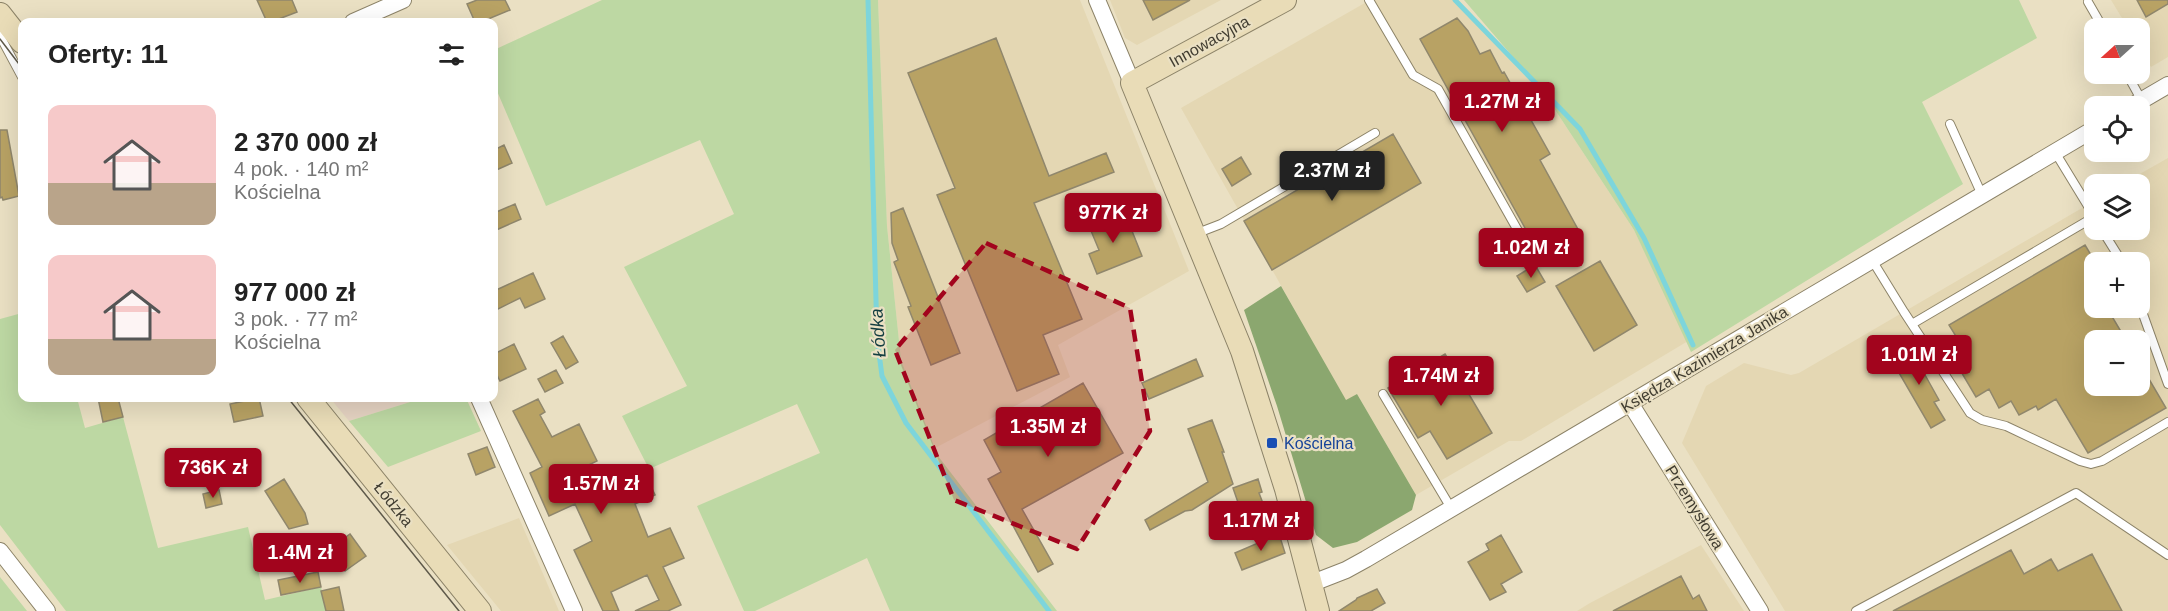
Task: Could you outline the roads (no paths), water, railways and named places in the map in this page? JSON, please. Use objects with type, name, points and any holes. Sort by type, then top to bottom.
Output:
[{"type":"street","points":[[365,15],[403,0]]},
{"type":"street","points":[[1098,0],[1195,234],[1248,371],[1286,489],[1318,611]]},
{"type":"street","name":"Innowacyjna","points":[[1132,83],[1285,0]]},
{"type":"street","points":[[0,14],[18,37]]},
{"type":"street","points":[[2150,96],[2168,86]]},
{"type":"street","name":"Księdza Kazimierza Janika","points":[[1310,584],[1346,570],[2084,135]]},
{"type":"street","name":"Łódzka","points":[[311,402],[480,611]]},
{"type":"street","points":[[481,402],[574,611]]},
{"type":"street","name":"Przemysłowa","points":[[1630,403],[1760,611]]},
{"type":"street","points":[[0,551],[47,611]]},
{"type":"lane","points":[[1369,0],[1413,75],[1438,89],[1530,252]]},
{"type":"lane","points":[[2088,2],[2097,18]]},
{"type":"lane","points":[[0,36],[18,70]]},
{"type":"lane","points":[[1950,124],[1982,195]]},
{"type":"lane","points":[[1195,234],[1221,224],[1375,133]]},
{"type":"lane","points":[[2055,152],[2084,200]]},
{"type":"lane","points":[[1912,324],[2084,223]]},
{"type":"lane","points":[[1872,260],[1970,413],[1982,420],[2006,426],[2091,464],[2168,422]]},
{"type":"lane","points":[[2144,318],[2168,384]]},
{"type":"lane","points":[[1383,394],[1451,508]]},
{"type":"lane","points":[[1857,611],[2076,494],[2168,555]]},
{"type":"waterway","name":"Łódka","points":[[868,0],[877,338],[882,376],[906,423],[1049,611]]},
{"type":"waterway","points":[[1455,0],[1580,129],[1644,238],[1693,345]]},
{"type":"tram line","points":[[0,39],[18,63]]},
{"type":"tram line","points":[[291,402],[459,611]]},
{"type":"place","name":"Kościelna","points":[[1272,443]]}]
